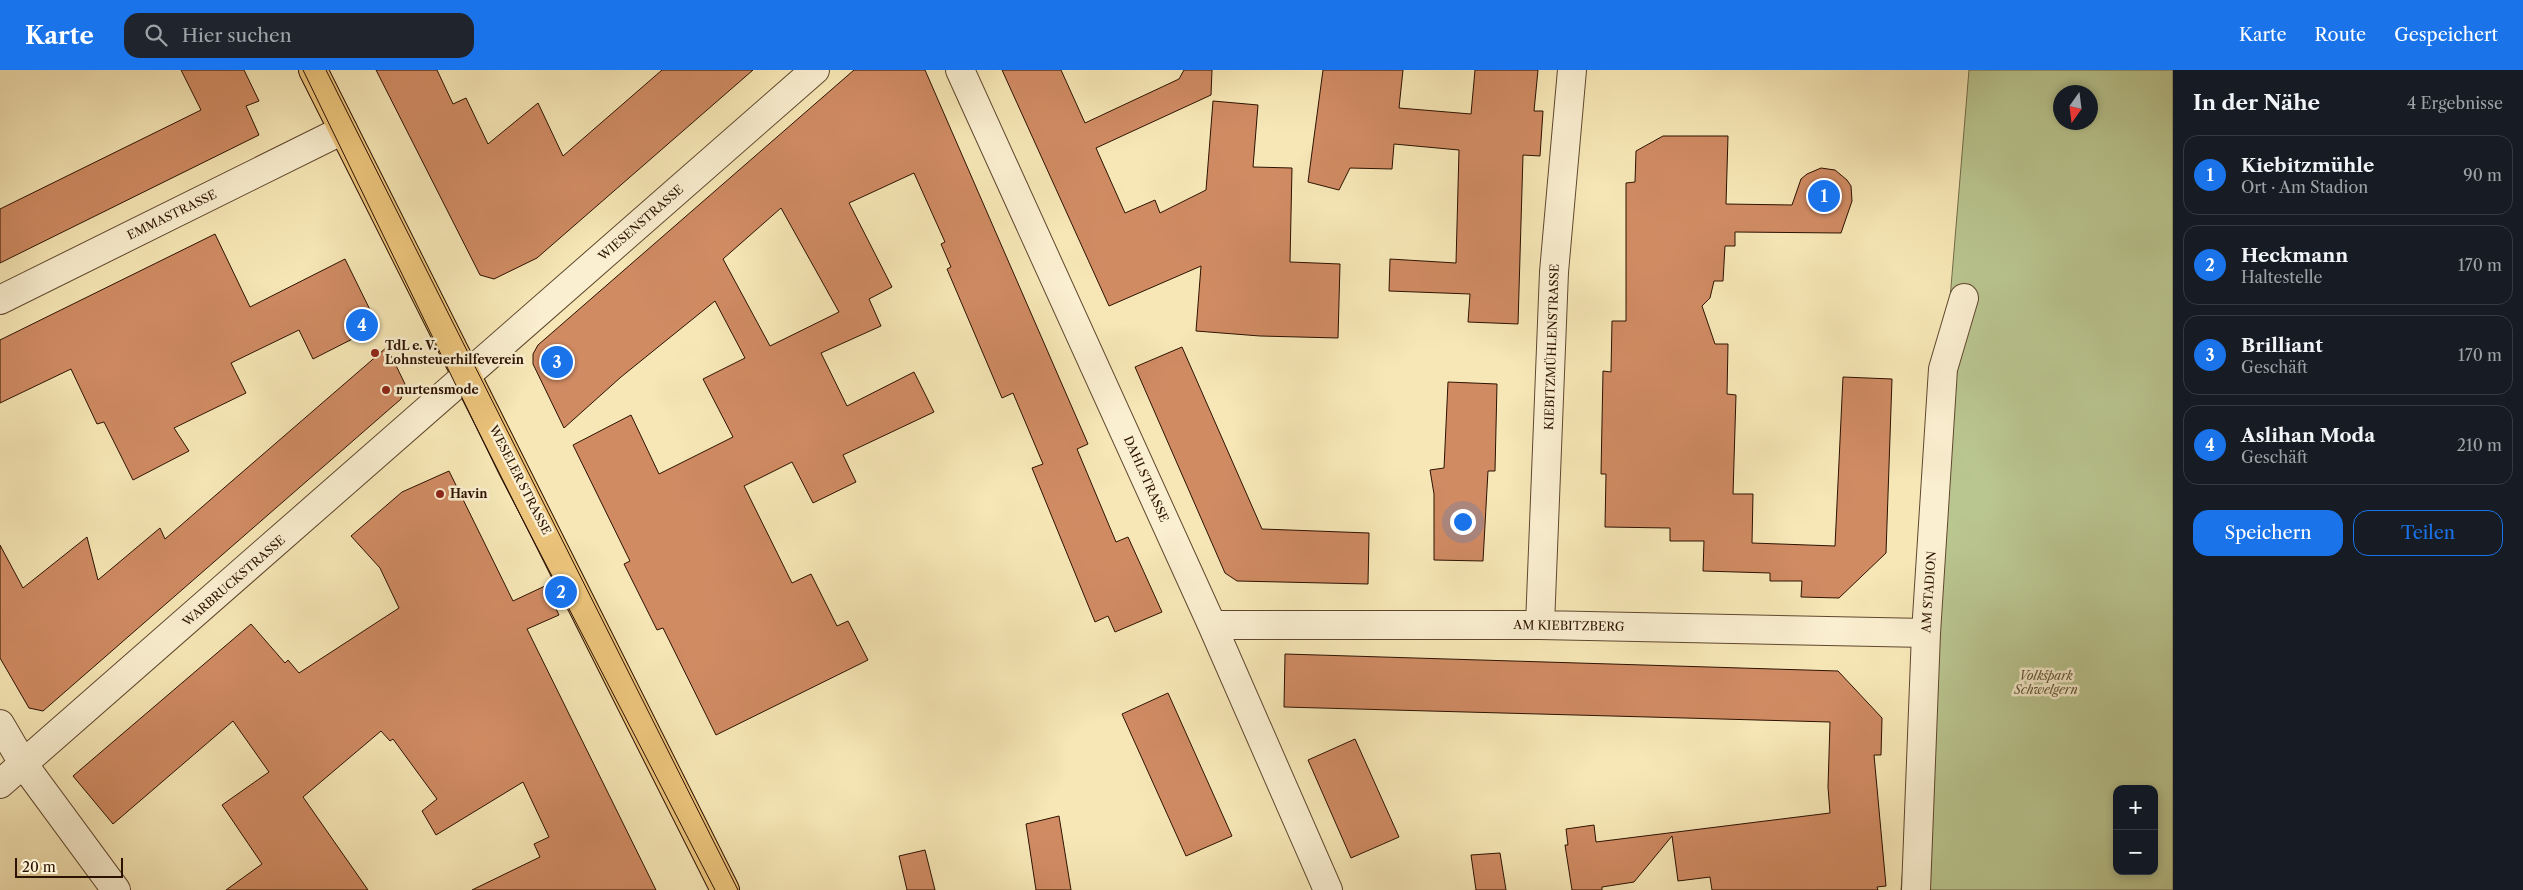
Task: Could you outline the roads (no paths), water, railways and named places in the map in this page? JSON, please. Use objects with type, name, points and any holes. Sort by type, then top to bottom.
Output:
[{"type":"main road","name":"WESELER STRASSE","points":[[313,70],[466,377],[514,467],[724,890]]},
{"type":"street","name":"WIESENSTRASSE","points":[[466,377],[815,70]]},
{"type":"street","name":"DAHLSTRASSE","points":[[960,70],[1212,625],[1328,890]]},
{"type":"street","name":"KIEBITZMÜHLENSTRASSE","points":[[1540,625],[1554,272],[1572,70]]},
{"type":"street","name":"EMMASTRASSE","points":[[0,300],[343,130]]},
{"type":"street","name":"AM STADION","points":[[1916,890],[1926,633],[1943,369],[1964,298]]},
{"type":"street","name":"WARBRUCKSTRASSE","points":[[0,784],[466,377]]},
{"type":"street","name":"AM KIEBITZBERG","points":[[1212,625],[1540,625],[1926,633]]},
{"type":"street","points":[[0,724],[24,765],[116,890]]},
{"type":"tram line","points":[[303,70],[499,474],[715,890]]},
{"type":"tram line","points":[[326,70],[738,890]]},
{"type":"place","name":"Kiebitzmühle","points":[[1824,196]]},
{"type":"place","name":"Aslihan Moda","points":[[362,325]]},
{"type":"place","name":"TdL e. V. Lohnsteuerhilfeverein","points":[[375,353]]},
{"type":"place","name":"Brilliant","points":[[557,362]]},
{"type":"place","name":"nurtensmode","points":[[386,390]]},
{"type":"place","name":"Havin","points":[[440,494]]},
{"type":"place","name":"Heckmann","points":[[561,592]]},
{"type":"park label","name":"Volkspark Schwelgern","points":[[2046,683]]}]
